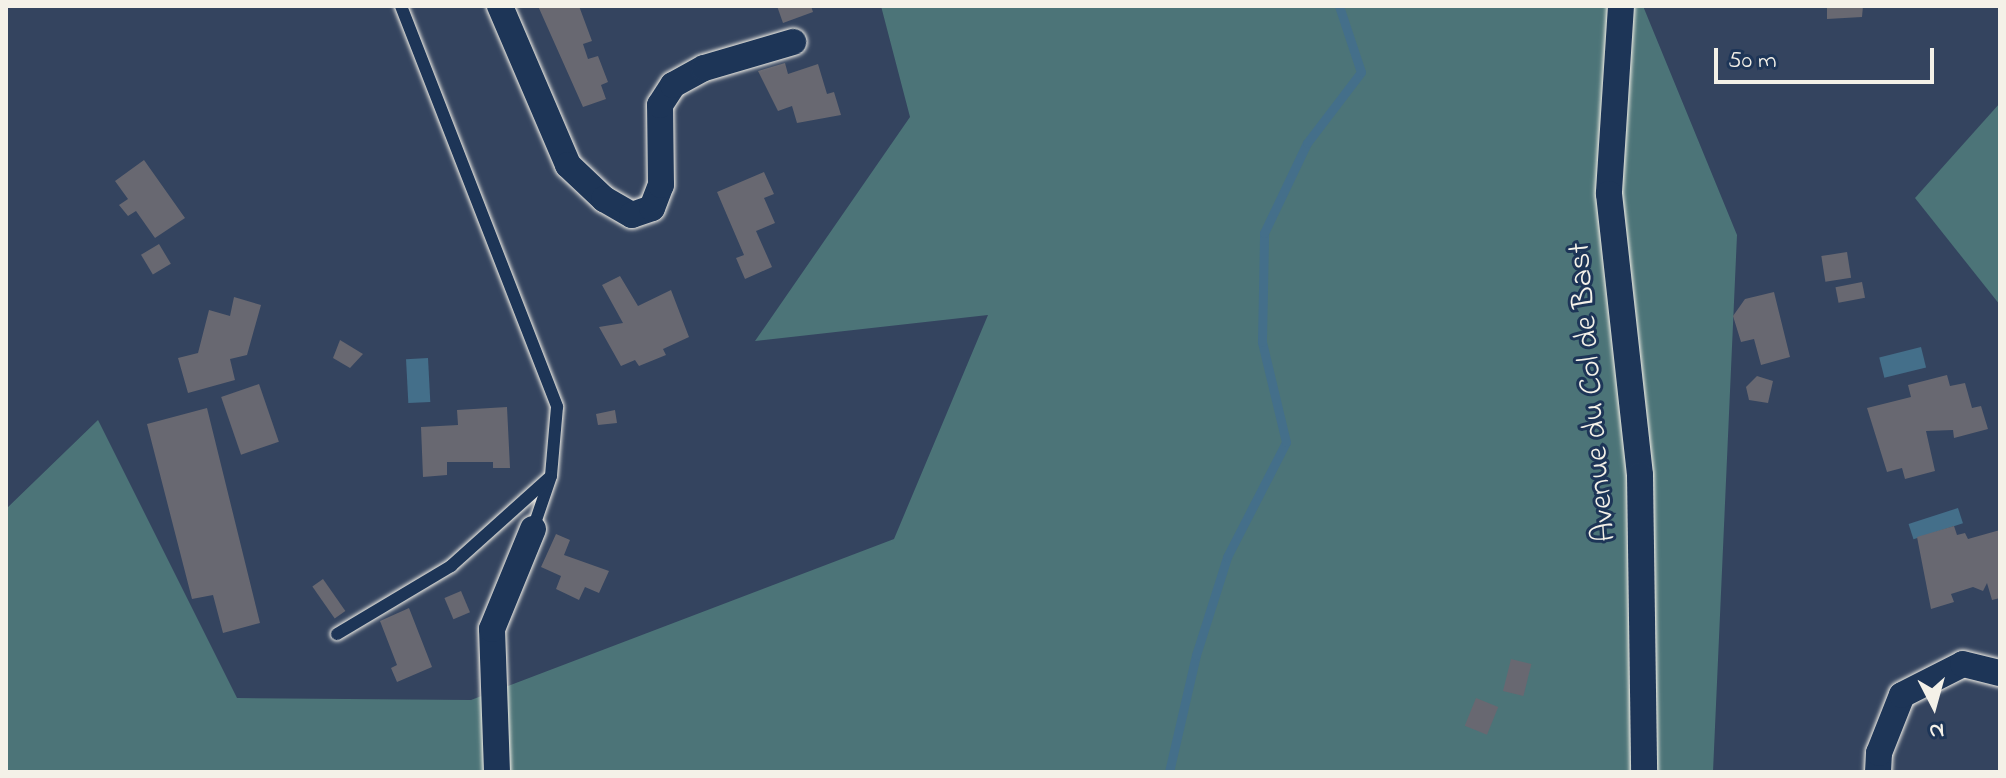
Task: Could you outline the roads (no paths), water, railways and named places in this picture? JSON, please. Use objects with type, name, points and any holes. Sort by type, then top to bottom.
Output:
[{"type":"street","points":[[500,6],[568,165],[604,199],[632,215],[652,208],[661,185],[660,105],[673,85],[704,68],[793,42]]},
{"type":"street","name":"Avenue du Col de Bast","points":[[1621,6],[1609,194],[1640,475],[1644,772]]},
{"type":"street","points":[[497,772],[492,629],[533,529]]},
{"type":"street","points":[[1878,772],[1902,695],[1963,664],[2000,673]]},
{"type":"lane","points":[[401,6],[557,407],[551,476],[533,529]]},
{"type":"lane","points":[[337,634],[451,566],[551,476]]},
{"type":"water","points":[[1921,347],[1926,367],[1884,378],[1879,357]]},
{"type":"water","points":[[428,358],[430,402],[408,403],[406,359]]},
{"type":"water","points":[[1958,508],[1963,523],[1913,539],[1909,524]]},
{"type":"waterway","points":[[1169,772],[1196,655],[1227,557],[1286,442],[1262,342],[1264,233],[1307,143],[1361,72],[1339,6]]}]
